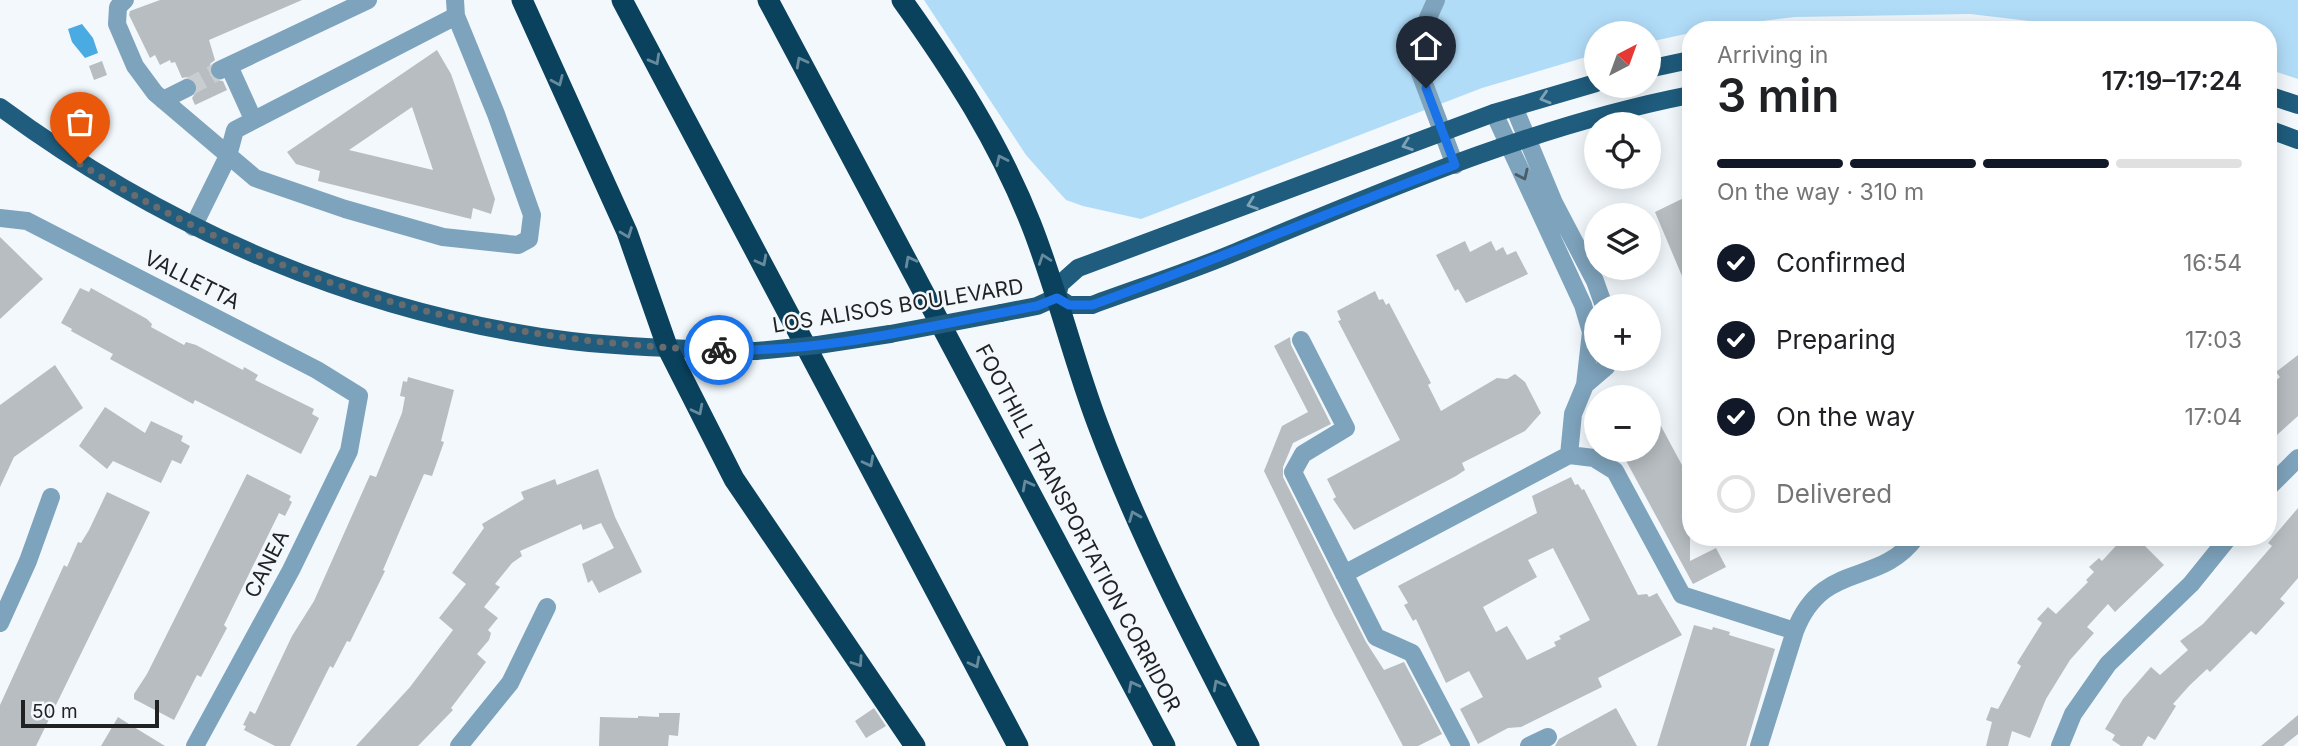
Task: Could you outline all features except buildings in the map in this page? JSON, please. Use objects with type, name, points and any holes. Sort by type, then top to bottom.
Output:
[{"type":"highway","points":[[522,0],[627,232],[668,349],[734,479],[915,746]]},
{"type":"highway","points":[[622,0],[1018,746]]},
{"type":"highway","name":"FOOTHILL TRANSPORTATION CORRIDOR","points":[[768,0],[1166,746]]},
{"type":"highway","points":[[902,0],[941,53],[981,118],[1030,222],[1097,423],[1138,526],[1249,746]]},
{"type":"main road","points":[[1661,66],[1682,62]]},
{"type":"main road","name":"LOS ALISOS BOULEVARD","points":[[1057,298],[1060,284],[1078,268],[1494,113],[1584,87]]},
{"type":"main road","name":"LOS ALISOS BOULEVARD","points":[[1057,298],[1069,305],[1092,305],[1230,255],[1315,217],[1528,138],[1586,120],[1682,97]]},
{"type":"main road","points":[[2277,98],[2298,105]]},
{"type":"main road","name":"LOS ALISOS BOULEVARD","points":[[0,107],[80,164],[193,226],[306,276],[405,307],[535,335],[668,349],[756,351],[878,336],[1037,306],[1057,298]]},
{"type":"main road","points":[[2277,132],[2298,140]]},
{"type":"street","points":[[125,0],[118,7],[117,24],[135,66],[163,100],[228,156],[255,178],[345,209],[443,237],[518,245],[529,239],[532,215],[456,8],[235,130],[228,156],[193,226]]},
{"type":"street","points":[[253,119],[225,68],[368,0]]},
{"type":"street","points":[[1436,0],[1416,52],[1417,65],[1455,165]]},
{"type":"street","points":[[163,100],[187,88]]},
{"type":"street","points":[[1514,107],[1553,203],[1600,294]]},
{"type":"street","points":[[1494,113],[1583,305],[1591,332],[1585,385]]},
{"type":"street","name":"VALLETTA","points":[[0,218],[27,221],[317,370],[359,396]]},
{"type":"street","points":[[1301,340],[1346,428],[1303,454],[1293,472],[1376,637],[1412,653],[1461,746]]},
{"type":"street","points":[[1585,385],[1601,371]]},
{"type":"street","points":[[1569,455],[1573,414],[1584,387]]},
{"type":"street","name":"CANEA","points":[[195,746],[291,570],[349,451],[359,396]]},
{"type":"street","points":[[1344,574],[1569,455],[1594,458],[1615,471],[1682,595],[1795,631]]},
{"type":"street","points":[[2277,479],[2298,458]]},
{"type":"street","points":[[0,623],[28,561],[51,497]]},
{"type":"street","points":[[1759,746],[1804,607],[1827,586],[1888,564],[1907,546]]},
{"type":"street","points":[[2060,746],[2074,714],[2108,664],[2191,584],[2222,546]]},
{"type":"street","points":[[459,746],[510,682],[547,607]]},
{"type":"street","points":[[1529,746],[1548,737]]},
{"type":"shaded area","points":[[924,0],[2298,0],[2298,79],[2277,72],[2277,21],[2030,21],[1970,14],[1795,17],[1763,21],[1682,21],[1682,35],[1661,39],[1661,21],[1584,21],[1584,58],[1482,88],[1141,219],[1066,200],[1026,155]]},
{"type":"water","points":[[82,24],[93,38],[98,53],[85,58],[72,42],[68,29]]},
{"type":"tunnel","points":[[187,88],[220,70]]},
{"type":"way so far","points":[[80,164],[123,190],[206,233],[306,276],[365,296],[496,328],[572,341],[650,348],[719,350]]},
{"type":"route","points":[[719,350],[756,351],[890,334],[1037,306],[1057,298],[1069,305],[1092,305],[1230,255],[1315,217],[1455,165],[1426,88]]}]
